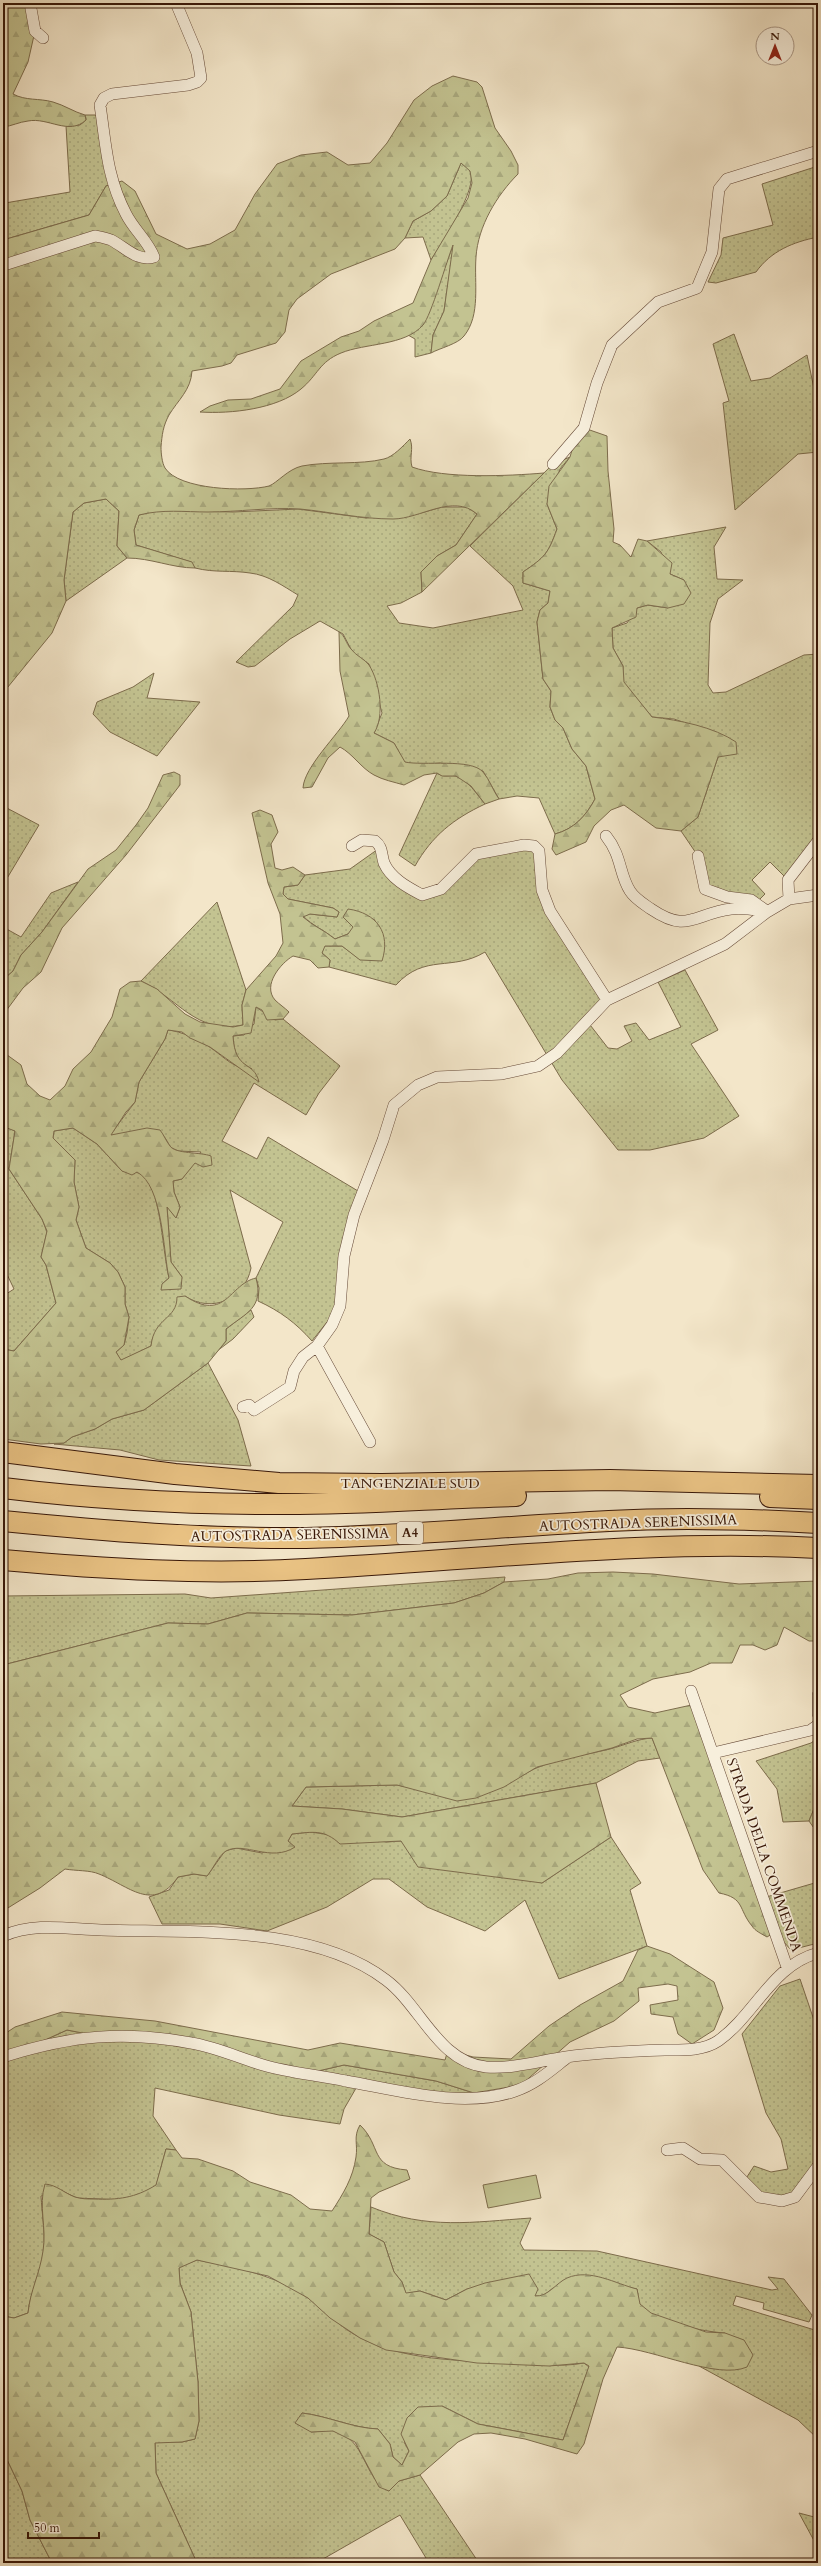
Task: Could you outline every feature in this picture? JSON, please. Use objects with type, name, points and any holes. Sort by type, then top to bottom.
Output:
[{"type":"highway","name":"TANGENZIALE SUD","points":[[3,1452],[175,1474],[279,1483],[382,1484],[610,1480],[818,1485]]},
{"type":"highway","name":"TANGENZIALE SUD","points":[[3,1488],[51,1494],[165,1502],[268,1504],[609,1493],[818,1499]]},
{"type":"highway","name":"AUTOSTRADA SERENISSIMA","points":[[3,1521],[166,1535],[234,1538],[307,1538],[442,1532],[610,1521],[757,1520],[818,1523]]},
{"type":"highway","name":"AUTOSTRADA SERENISSIMA","points":[[3,1560],[154,1570],[244,1571],[305,1570],[604,1548],[755,1545],[818,1548]]},
{"type":"street","points":[[30,3],[35,31],[43,38]]},
{"type":"street","points":[[4,265],[95,236],[109,239],[138,257],[146,260],[154,257],[151,248],[126,215],[110,178],[100,105],[104,98],[112,94],[188,85],[197,82],[201,78],[197,53],[176,3]]},
{"type":"street","points":[[553,464],[584,428],[599,377],[612,345],[658,302],[697,288],[712,252],[719,189],[727,179],[818,151]]},
{"type":"street","points":[[606,836],[616,848],[630,891],[639,900],[668,920],[680,923],[730,908],[743,908],[767,912]]},
{"type":"street","points":[[352,846],[362,840],[375,841],[381,847],[386,866],[404,886],[422,895],[441,889],[476,854],[524,845],[534,846],[540,851],[542,890],[550,911],[607,1000]]},
{"type":"street","points":[[789,899],[788,880],[818,841]]},
{"type":"street","points":[[698,856],[705,889],[727,897],[751,900],[767,912]]},
{"type":"street","points":[[243,1407],[249,1405],[254,1410],[290,1387],[294,1371],[303,1357],[317,1346],[332,1325],[340,1306],[344,1256],[354,1215],[383,1140],[394,1105],[418,1085],[437,1077],[502,1074],[538,1066],[556,1053],[607,1000],[725,944],[767,912],[789,899],[818,895]]},
{"type":"street","points":[[317,1346],[370,1442]]},
{"type":"street","name":"STRADA DELLA COMMENDA","points":[[692,1691],[787,1967]]},
{"type":"street","points":[[818,1695],[818,1714]]},
{"type":"street","name":"STRADA DELLA COMMENDA","points":[[713,1753],[811,1730],[818,1725]]},
{"type":"street","name":"STRADA DELLA COMMENDA","points":[[3,1936],[43,1926],[100,1930],[207,1931],[314,1947],[357,1963],[386,1979],[405,1997],[448,2050],[466,2063],[504,2068],[568,2056],[605,2052],[694,2049],[709,2045],[718,2040],[740,2021],[787,1967],[804,1956],[818,1953]]},
{"type":"street","points":[[6,2056],[63,2041],[95,2036],[168,2039],[219,2050],[297,2074],[336,2079],[405,2094],[482,2098],[515,2091],[540,2080],[568,2056]]},
{"type":"street","points":[[667,2150],[682,2148],[700,2159],[722,2160],[759,2196],[782,2201],[795,2197],[818,2166]]},
{"type":"green space","points":[[3,3],[28,3],[35,31],[28,62],[13,94],[28,99],[53,102],[85,115],[86,120],[73,126],[58,125],[36,120],[3,127]]},
{"type":"green space","points":[[453,76],[477,82],[482,87],[495,128],[511,151],[518,165],[518,174],[496,201],[480,234],[476,257],[475,309],[469,328],[464,336],[453,344],[431,353],[433,335],[444,311],[453,245],[430,311],[423,325],[415,332],[406,337],[341,353],[328,360],[301,389],[291,396],[267,406],[239,411],[200,412],[210,406],[228,400],[251,399],[280,389],[301,361],[341,337],[359,331],[374,321],[413,303],[431,260],[468,198],[472,183],[470,171],[461,163],[447,196],[431,211],[413,221],[405,238],[395,249],[331,274],[297,299],[289,310],[285,332],[276,343],[237,355],[231,363],[222,366],[192,371],[187,389],[165,423],[161,447],[162,461],[165,468],[173,475],[184,481],[198,485],[230,489],[259,488],[269,486],[292,470],[302,466],[365,462],[384,459],[394,454],[410,439],[412,446],[412,467],[426,471],[477,476],[544,473],[422,592],[421,572],[437,556],[456,545],[477,514],[468,508],[447,506],[403,518],[393,519],[369,518],[300,509],[266,509],[219,512],[165,511],[139,515],[134,530],[136,545],[192,562],[195,568],[186,568],[136,558],[127,558],[117,546],[119,511],[106,499],[84,503],[73,512],[64,580],[66,601],[52,633],[3,693],[3,240],[89,215],[106,186],[122,181],[135,191],[156,234],[187,249],[210,244],[235,230],[255,194],[277,164],[301,155],[327,152],[348,165],[370,163],[387,143],[414,100],[432,86]]},
{"type":"green space","points":[[85,115],[95,115],[102,119],[112,184],[106,186],[89,215],[3,240],[3,190],[5,203],[70,192],[66,126],[80,125],[86,120]]},
{"type":"green space","points":[[461,163],[470,171],[471,179],[469,190],[458,216],[431,260],[423,237],[405,238],[413,221],[431,211],[447,196]]},
{"type":"green space","points":[[818,166],[818,237],[783,248],[768,258],[756,272],[716,283],[708,282],[721,255],[723,238],[773,225],[762,184]]},
{"type":"green space","points":[[454,243],[444,311],[433,335],[431,353],[415,357],[415,339],[408,335],[423,325]]},
{"type":"green space","points":[[734,334],[751,381],[770,378],[807,355],[818,408],[818,452],[798,454],[735,510],[723,403],[729,401],[713,344]]},
{"type":"green space","points":[[584,428],[607,436],[608,471],[614,529],[613,542],[620,545],[631,557],[638,539],[647,541],[672,563],[670,574],[684,580],[691,593],[684,604],[668,608],[648,605],[637,608],[636,617],[612,628],[613,648],[623,666],[624,682],[652,717],[685,722],[717,732],[736,742],[737,754],[718,757],[698,817],[681,831],[656,828],[624,805],[611,810],[594,826],[586,842],[556,855],[552,849],[555,834],[568,829],[579,821],[588,811],[595,799],[586,766],[572,749],[563,728],[555,720],[550,707],[551,691],[543,679],[537,622],[540,610],[548,603],[550,591],[523,583],[523,572],[545,554],[554,537],[557,529],[547,504],[549,486],[570,457],[574,443]]},
{"type":"green space","points":[[570,457],[560,469],[547,504],[557,529],[554,537],[545,554],[523,572],[523,583],[550,591],[548,603],[540,610],[537,622],[543,679],[551,691],[550,707],[555,720],[563,728],[572,749],[586,766],[595,799],[588,811],[579,821],[568,829],[555,834],[539,798],[517,796],[499,799],[483,771],[440,763],[418,765],[404,762],[394,743],[374,733],[382,713],[369,664],[353,653],[343,634],[320,621],[290,639],[255,666],[248,667],[236,662],[293,606],[298,595],[275,581],[257,574],[195,568],[191,562],[136,545],[134,530],[139,515],[159,510],[233,512],[298,509],[366,518],[421,513],[442,507],[467,507],[477,514],[456,545],[437,556],[421,572],[422,592],[401,603],[387,606],[399,623],[433,628],[523,610],[513,586],[470,546],[553,464]]},
{"type":"green space","points":[[106,499],[119,511],[117,546],[127,558],[66,601],[64,580],[73,512],[84,503]]},
{"type":"green space","points":[[726,527],[714,547],[717,579],[743,580],[718,599],[710,623],[708,685],[713,693],[726,692],[804,655],[818,654],[818,841],[788,880],[770,862],[752,880],[765,894],[756,903],[705,889],[698,856],[681,831],[698,817],[718,757],[697,727],[674,719],[652,717],[623,683],[623,666],[613,648],[612,628],[627,623],[637,608],[647,605],[668,608],[684,580],[670,574],[661,552],[647,541]]},
{"type":"green space","points":[[339,632],[343,635],[349,647],[369,665],[373,672],[380,699],[379,718],[374,733],[394,743],[405,762],[458,764],[477,768],[483,772],[499,799],[485,804],[471,786],[456,776],[442,776],[437,773],[424,775],[404,785],[385,780],[369,772],[349,753],[340,747],[328,758],[312,787],[303,788],[309,771],[315,761],[349,716],[340,671]]},
{"type":"green space","points":[[154,673],[147,698],[200,702],[157,756],[110,732],[93,714],[97,702],[133,687]]},
{"type":"green space","points":[[174,772],[180,775],[180,785],[126,855],[62,928],[41,972],[23,988],[3,1015],[3,980],[13,971],[21,955],[42,932],[88,869],[116,850],[136,825],[148,808],[163,775]]},
{"type":"green space","points":[[437,773],[444,776],[455,776],[464,780],[485,804],[453,822],[444,829],[436,837],[415,866],[399,855]]},
{"type":"green space","points":[[3,806],[39,825],[3,885]]},
{"type":"green space","points":[[260,810],[272,815],[278,832],[271,844],[275,868],[282,870],[293,867],[305,875],[298,885],[284,887],[283,894],[288,899],[333,908],[339,912],[337,917],[310,914],[303,917],[335,939],[348,934],[353,927],[343,917],[348,909],[358,911],[374,920],[379,926],[383,933],[385,942],[384,951],[382,961],[360,960],[342,946],[325,946],[322,953],[330,960],[329,967],[318,968],[310,960],[293,956],[283,964],[272,981],[271,988],[275,1000],[289,1012],[283,1019],[267,1020],[262,1010],[256,1007],[251,1033],[233,1036],[234,1047],[237,1055],[241,1061],[257,1075],[259,1082],[210,1047],[190,1038],[182,1032],[168,1030],[165,1039],[139,1082],[135,1102],[126,1112],[111,1135],[147,1128],[160,1130],[173,1149],[211,1156],[212,1165],[203,1167],[195,1163],[182,1179],[173,1181],[174,1192],[180,1207],[176,1218],[167,1207],[171,1262],[182,1277],[181,1289],[161,1290],[162,1284],[169,1278],[157,1205],[146,1179],[137,1172],[132,1175],[122,1171],[97,1144],[73,1128],[54,1131],[53,1138],[75,1160],[74,1182],[79,1207],[76,1220],[86,1248],[110,1263],[118,1272],[125,1287],[125,1304],[129,1317],[124,1345],[116,1352],[121,1360],[151,1346],[156,1329],[170,1315],[176,1305],[177,1297],[185,1296],[199,1303],[210,1305],[218,1304],[239,1287],[256,1278],[258,1296],[252,1309],[226,1329],[226,1341],[208,1363],[144,1410],[112,1419],[95,1429],[72,1437],[64,1443],[41,1444],[3,1439],[3,1349],[14,1351],[56,1303],[46,1265],[41,1257],[47,1231],[42,1219],[9,1169],[15,1131],[7,1128],[3,1135],[3,1052],[21,1065],[27,1084],[40,1096],[50,1100],[65,1086],[73,1069],[91,1052],[112,1017],[120,989],[130,982],[141,981],[157,989],[185,1014],[200,1022],[233,1027],[243,1025],[242,1005],[246,990],[276,956],[283,943],[280,914],[268,883],[252,813]]},
{"type":"green space","points":[[534,846],[542,890],[607,1000],[587,1021],[608,1048],[617,1049],[632,1041],[624,1026],[636,1023],[649,1040],[681,1027],[658,982],[685,970],[718,1030],[691,1044],[739,1116],[704,1138],[650,1150],[618,1150],[562,1080],[485,952],[473,958],[418,969],[407,975],[396,985],[329,967],[330,960],[322,953],[324,946],[342,946],[361,960],[375,920],[365,916],[348,934],[335,939],[303,916],[310,914],[337,917],[339,912],[333,908],[288,899],[283,894],[284,887],[298,885],[305,875],[350,869],[381,847],[384,863],[413,890],[441,889],[476,854]]},
{"type":"green space","points":[[78,882],[42,932],[21,955],[13,971],[3,980],[3,927],[21,937],[51,893]]},
{"type":"green space","points":[[217,902],[246,990],[242,1005],[243,1025],[227,1027],[212,1025],[200,1020],[154,988],[141,981]]},
{"type":"green space","points":[[256,1007],[275,1020],[283,1019],[340,1066],[319,1093],[306,1115],[254,1083],[222,1141],[257,1159],[268,1137],[358,1191],[337,1299],[331,1317],[312,1341],[287,1318],[258,1301],[259,1288],[256,1278],[283,1222],[230,1190],[251,1268],[248,1279],[235,1295],[216,1303],[206,1304],[185,1296],[174,1312],[157,1330],[151,1346],[121,1361],[116,1352],[124,1345],[129,1317],[125,1304],[125,1287],[118,1272],[110,1263],[86,1248],[76,1220],[79,1207],[74,1182],[75,1160],[53,1138],[54,1131],[73,1128],[97,1144],[122,1171],[137,1173],[145,1177],[155,1196],[161,1225],[169,1278],[162,1284],[182,1277],[171,1262],[167,1206],[176,1218],[180,1207],[174,1192],[173,1181],[182,1179],[201,1152],[178,1151],[170,1147],[165,1137],[159,1132],[152,1130],[110,1135],[135,1102],[139,1082],[165,1039],[168,1030],[196,1039],[235,1065],[246,1069],[252,1069],[242,1063],[237,1056],[233,1036],[244,1035],[254,1024]]},
{"type":"green space","points":[[7,1127],[15,1131],[9,1169],[42,1219],[47,1232],[41,1257],[46,1265],[56,1303],[14,1351],[3,1349],[3,1296],[14,1289],[3,1266],[3,1135]]},
{"type":"green space","points":[[251,1310],[254,1317],[233,1339],[217,1351],[226,1341],[226,1329]]},
{"type":"green space","points":[[208,1363],[238,1420],[251,1466],[159,1460],[120,1450],[54,1444],[64,1443],[72,1437],[95,1429],[112,1419],[144,1410]]},
{"type":"green space","points":[[613,1572],[653,1574],[739,1584],[818,1581],[818,1641],[809,1641],[784,1627],[777,1645],[765,1650],[753,1645],[740,1645],[732,1663],[711,1663],[690,1672],[653,1679],[620,1695],[628,1707],[655,1713],[696,1704],[775,1932],[767,1937],[753,1928],[737,1901],[727,1895],[719,1893],[703,1870],[652,1738],[637,1739],[612,1748],[537,1767],[504,1787],[476,1798],[457,1801],[397,1785],[306,1787],[292,1806],[342,1809],[402,1817],[596,1783],[611,1837],[542,1883],[418,1867],[401,1841],[340,1844],[329,1836],[323,1834],[306,1833],[292,1834],[288,1841],[295,1847],[286,1851],[267,1853],[241,1848],[226,1851],[207,1876],[194,1874],[178,1877],[169,1888],[159,1893],[150,1895],[140,1894],[95,1873],[65,1869],[40,1888],[3,1911],[3,1665],[168,1623],[208,1624],[247,1613],[352,1615],[454,1603],[484,1593],[504,1582],[548,1579],[578,1573]]},
{"type":"green space","points":[[505,1577],[504,1582],[484,1593],[454,1603],[352,1615],[247,1613],[208,1624],[168,1623],[3,1665],[3,1596],[185,1594],[211,1598]]},
{"type":"green space","points":[[652,1738],[660,1758],[638,1761],[596,1783],[402,1817],[342,1809],[292,1806],[306,1787],[397,1785],[426,1791],[524,1774],[555,1761]]},
{"type":"green space","points":[[818,1738],[818,1799],[809,1821],[783,1822],[777,1789],[756,1761],[811,1743]]},
{"type":"green space","points":[[818,1799],[818,1834],[809,1821]]},
{"type":"green space","points":[[310,1832],[387,1842],[401,1841],[542,1883],[611,1837],[641,1883],[630,1890],[647,1946],[559,1979],[525,1900],[485,1931],[427,1907],[389,1879],[373,1879],[327,1907],[267,1931],[220,1924],[162,1924],[149,1897],[169,1890],[178,1877],[194,1874],[207,1876],[225,1851],[236,1848],[262,1853],[288,1841],[292,1834]]},
{"type":"green space","points":[[818,1882],[818,1943],[791,1950],[775,1932],[763,1898]]},
{"type":"green space","points":[[647,1946],[670,1954],[714,1982],[723,2008],[714,2030],[692,2044],[678,2034],[673,2017],[651,2014],[650,2005],[678,2000],[677,1986],[668,1984],[638,1988],[639,2001],[614,2021],[570,2042],[521,2085],[474,2093],[436,2081],[344,2065],[305,2074],[219,2047],[98,2036],[67,2030],[3,2059],[3,2035],[15,2027],[62,2012],[155,2021],[308,2050],[340,2043],[445,2060],[448,2050],[473,2057],[511,2059],[549,2026],[580,2005],[623,1981],[638,1950]]},
{"type":"green space","points":[[800,1979],[818,2032],[818,2166],[795,2197],[759,2197],[745,2180],[754,2166],[771,2172],[788,2169],[781,2139],[766,2113],[742,2034],[780,1986]]},
{"type":"green space","points":[[67,2030],[98,2036],[153,2037],[305,2074],[344,2065],[436,2081],[474,2093],[467,2097],[359,2083],[344,2109],[340,2124],[279,2115],[155,2088],[153,2116],[176,2150],[166,2149],[156,2186],[141,2194],[122,2200],[77,2198],[62,2191],[41,2196],[44,2250],[28,2313],[14,2318],[3,2316],[3,2059]]},
{"type":"green space","points":[[360,2125],[367,2133],[381,2160],[387,2165],[407,2170],[410,2179],[379,2192],[371,2198],[369,2234],[384,2242],[394,2272],[402,2282],[406,2293],[420,2291],[446,2300],[467,2289],[485,2283],[529,2274],[538,2289],[535,2296],[540,2296],[567,2278],[576,2275],[594,2276],[637,2289],[640,2304],[651,2313],[706,2332],[725,2333],[744,2340],[753,2355],[747,2367],[734,2370],[719,2370],[632,2349],[617,2347],[603,2379],[584,2444],[577,2454],[525,2439],[491,2433],[474,2434],[458,2442],[420,2475],[399,2481],[389,2491],[379,2487],[355,2442],[333,2431],[311,2432],[295,2423],[302,2413],[378,2429],[390,2444],[393,2457],[402,2465],[409,2451],[401,2434],[407,2418],[418,2407],[442,2406],[478,2424],[563,2440],[589,2366],[584,2363],[549,2366],[477,2363],[386,2350],[360,2338],[330,2318],[308,2298],[268,2276],[197,2260],[179,2268],[180,2283],[191,2312],[198,2382],[199,2421],[195,2439],[182,2442],[155,2443],[156,2473],[197,2563],[52,2563],[30,2520],[22,2491],[3,2451],[3,2316],[14,2318],[28,2313],[43,2251],[44,2234],[42,2201],[45,2184],[82,2199],[111,2199],[141,2193],[156,2185],[166,2149],[176,2150],[182,2158],[198,2159],[233,2171],[250,2182],[291,2195],[310,2209],[332,2211],[344,2192],[353,2172],[356,2157],[356,2137]]},
{"type":"green space","points":[[536,2175],[541,2198],[488,2208],[483,2185]]},
{"type":"green space","points":[[371,2207],[411,2219],[431,2222],[450,2223],[531,2218],[520,2243],[524,2250],[597,2251],[772,2290],[778,2289],[768,2277],[784,2279],[812,2315],[809,2322],[763,2309],[764,2303],[736,2296],[733,2305],[818,2331],[818,2439],[798,2420],[699,2366],[719,2369],[725,2333],[705,2331],[680,2325],[655,2316],[646,2311],[640,2305],[637,2289],[626,2287],[553,2288],[543,2296],[535,2296],[467,2289],[446,2300],[420,2291],[406,2294],[402,2282],[394,2272],[384,2242],[369,2234]]},
{"type":"green space","points":[[197,2260],[255,2273],[282,2283],[296,2290],[315,2303],[353,2334],[395,2351],[450,2360],[555,2365],[584,2363],[589,2367],[563,2440],[478,2424],[442,2406],[404,2442],[409,2451],[402,2465],[393,2457],[390,2444],[378,2429],[302,2413],[311,2432],[331,2430],[344,2435],[352,2442],[359,2450],[374,2478],[380,2485],[389,2491],[399,2481],[420,2475],[479,2563],[429,2563],[400,2515],[316,2563],[197,2563],[156,2473],[155,2442],[182,2442],[195,2439],[199,2421],[198,2382],[191,2312],[180,2283],[179,2267]]},
{"type":"green space","points":[[3,2451],[22,2491],[30,2520],[52,2563],[3,2563]]},
{"type":"green space","points":[[799,2513],[818,2518],[818,2548]]}]
